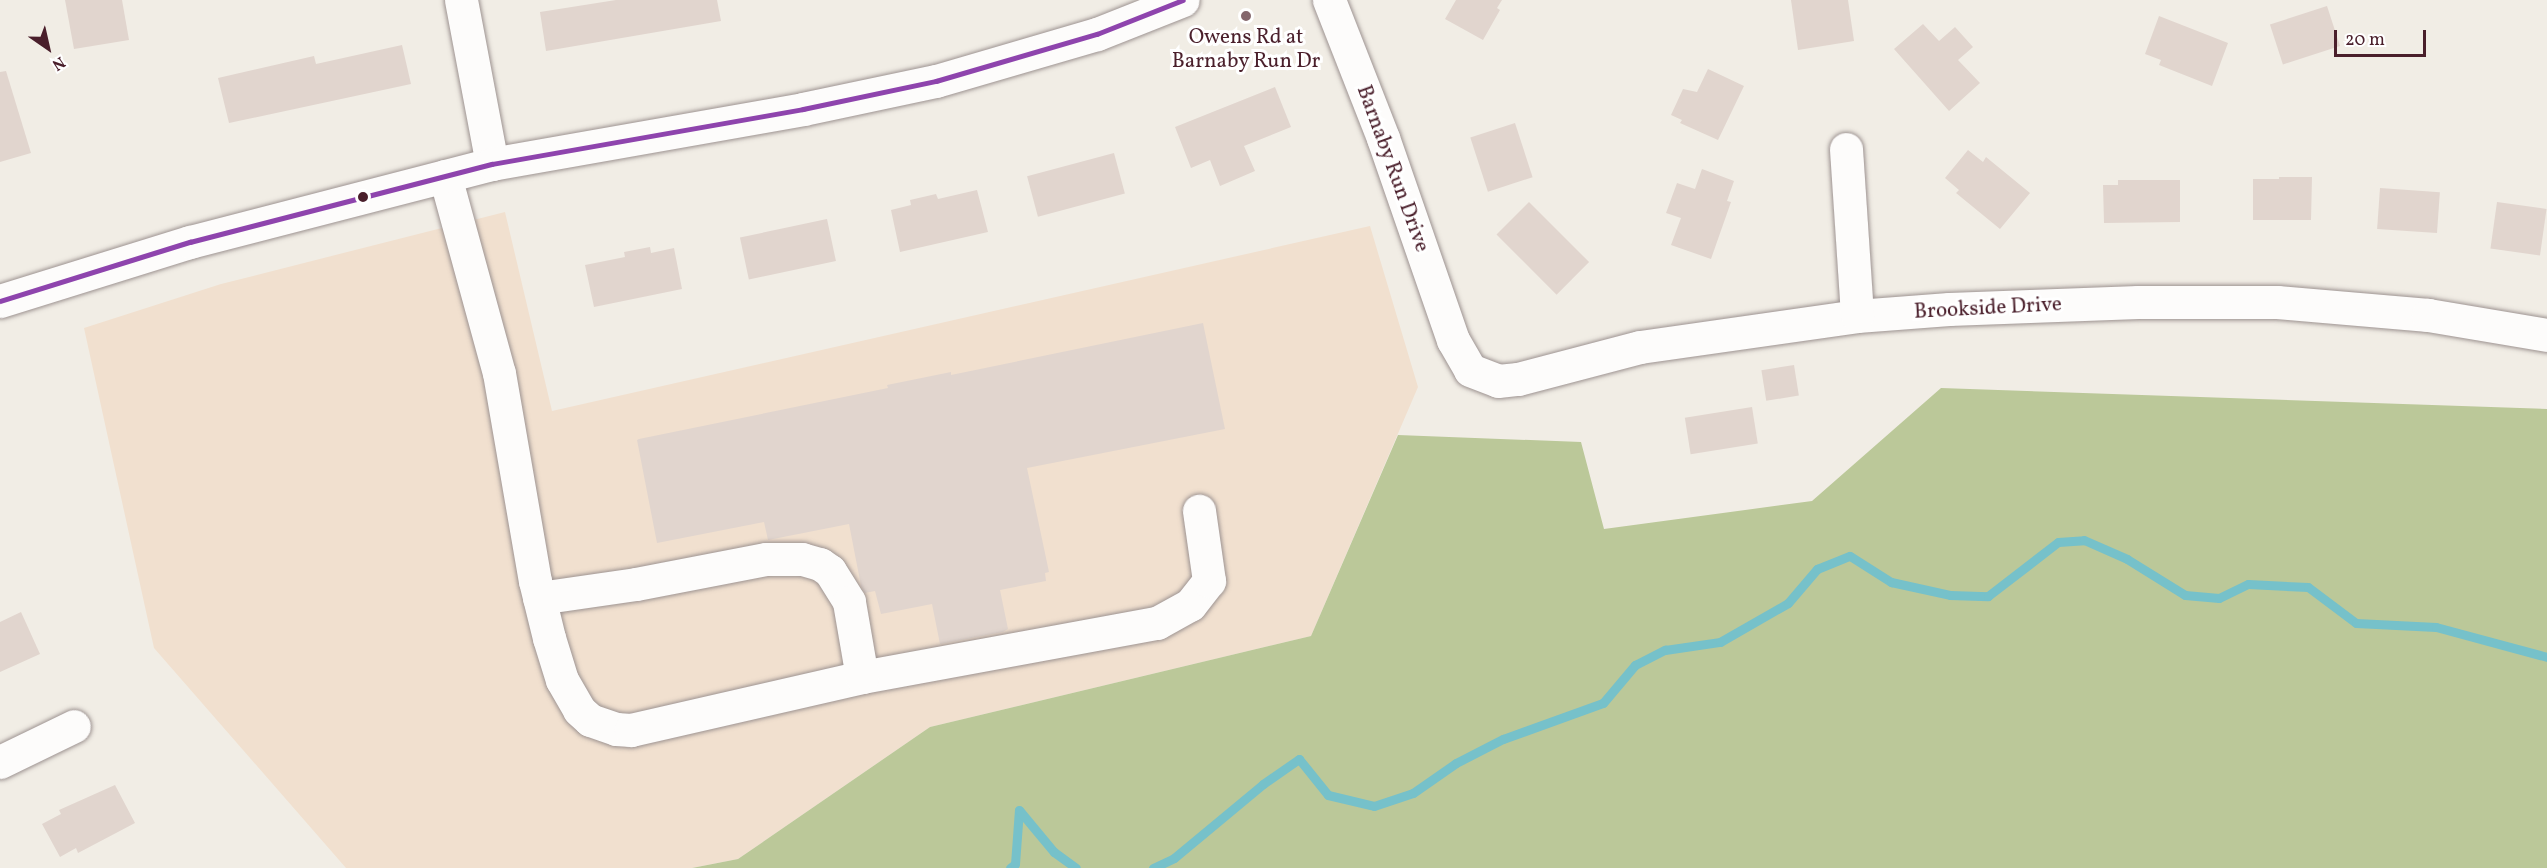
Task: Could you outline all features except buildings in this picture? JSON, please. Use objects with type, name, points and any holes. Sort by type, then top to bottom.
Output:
[{"type":"street","points":[[461,0],[492,164]]},
{"type":"street","points":[[0,301],[190,242],[492,164],[803,109],[936,81],[1097,34],[1183,0]]},
{"type":"street","name":"Barnaby Run Drive","points":[[1329,0],[1383,138],[1453,339]]},
{"type":"street","points":[[1846,149],[1857,316]]},
{"type":"street","points":[[445,176],[499,373],[539,598],[562,680],[579,710],[590,720],[616,729],[652,726],[764,698],[862,677],[1157,623],[1190,605],[1209,581],[1199,511]]},
{"type":"street","name":"Brookside Drive","points":[[1453,339],[1470,370],[1498,381],[1518,379],[1640,347],[1857,316],[2138,302],[2277,302],[2428,315],[2547,335]]},
{"type":"street","points":[[539,598],[615,588],[766,559],[802,560],[820,564],[830,571],[849,602],[862,677]]},
{"type":"street","points":[[0,762],[74,726]]},
{"type":"shaded area","points":[[505,212],[552,411],[1370,226],[1418,387],[1311,636],[930,727],[738,859],[692,868],[346,868],[154,648],[84,328],[221,284]]},
{"type":"green space","points":[[1941,388],[2547,409],[2547,868],[692,868],[738,859],[930,727],[1311,636],[1398,435],[1581,442],[1604,529],[1812,501]]},
{"type":"waterway","points":[[1153,868],[1174,858],[1263,784],[1299,759],[1328,795],[1374,806],[1413,793],[1456,763],[1503,739],[1603,703],[1635,665],[1665,650],[1720,642],[1788,603],[1817,569],[1850,556],[1891,582],[1950,595],[1988,596],[2058,542],[2084,540],[2127,559],[2185,595],[2219,598],[2248,584],[2308,587],[2356,623],[2436,627],[2547,657]]},
{"type":"waterway","points":[[1010,868],[1015,864],[1019,810],[1054,852],[1076,868]]},
{"type":"transit line","points":[[0,301],[190,242],[492,164],[803,109],[936,81],[1097,34],[1183,0]]},
{"type":"place","name":"Owens Rd at Barnaby Run Dr","points":[[1246,16]]}]
